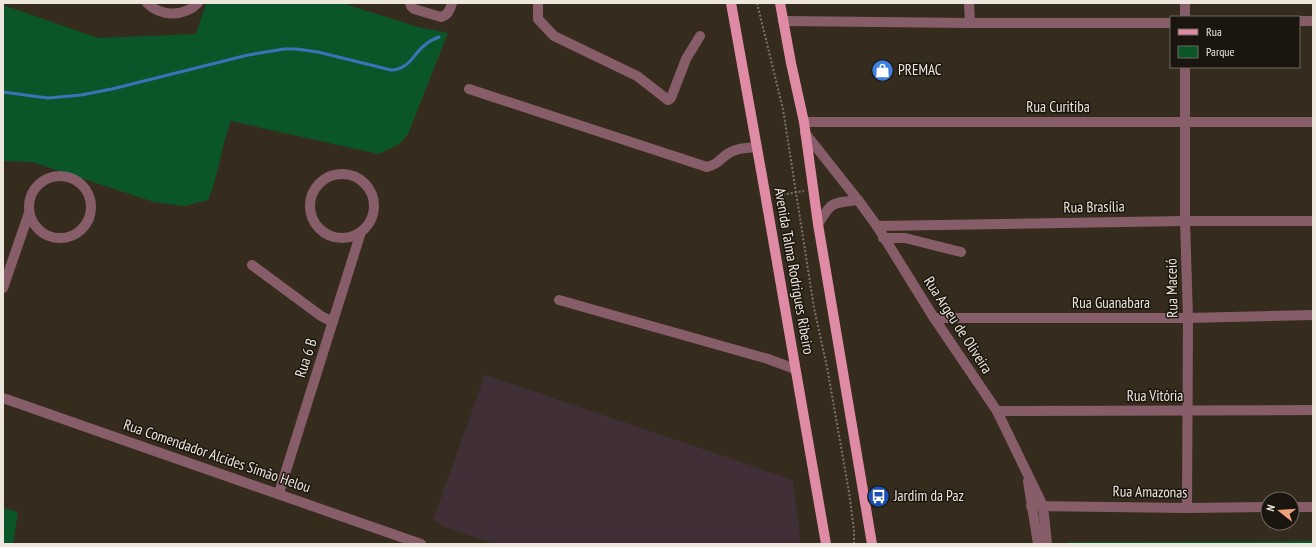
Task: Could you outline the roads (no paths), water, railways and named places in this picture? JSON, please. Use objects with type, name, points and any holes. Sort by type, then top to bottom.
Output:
[{"type":"main road","name":"Avenida Talma Rodrigues Ribeiro","points":[[730,3],[757,147],[826,544]]},
{"type":"main road","name":"Avenida Talma Rodrigues Ribeiro","points":[[780,3],[804,122],[818,224],[873,541]]},
{"type":"street","points":[[147,3],[158,10],[167,13],[186,11],[198,3]]},
{"type":"street","points":[[410,3],[414,9],[441,17],[448,13],[452,3]]},
{"type":"street","points":[[538,3],[538,20],[554,36],[637,76],[668,100],[671,98],[686,59],[700,36]]},
{"type":"street","points":[[969,3],[970,23]]},
{"type":"street","points":[[1185,3],[1185,16]]},
{"type":"street","points":[[783,21],[1170,23]]},
{"type":"street","points":[[1300,21],[1313,21]]},
{"type":"street","name":"Rua Maceió","points":[[1185,68],[1185,221],[1188,318],[1187,508]]},
{"type":"street","points":[[469,90],[707,167],[717,164],[726,154],[738,149],[757,147]]},
{"type":"street","name":"Rua Curitiba","points":[[804,122],[1313,122]]},
{"type":"street","name":"Rua Argeu de Oliveira","points":[[805,133],[858,200],[876,226],[934,318],[997,411],[1027,471],[1042,506],[1047,544]]},
{"type":"street","name":"Rua 6 B","points":[[279,494],[361,232],[369,224],[374,215],[375,204],[372,193],[367,184],[359,177],[343,173],[328,176],[319,183],[311,197],[310,213],[314,223],[322,231],[331,236],[341,238],[352,237],[361,232]]},
{"type":"street","points":[[3,288],[29,213],[29,203],[32,192],[38,184],[47,178],[57,175],[68,176],[78,180],[90,197],[92,208],[90,218],[85,227],[77,234],[68,238],[57,239],[39,231],[32,223],[29,213]]},
{"type":"street","points":[[818,224],[827,209],[833,204],[858,200]]},
{"type":"street","name":"Rua Brasília","points":[[876,226],[1185,221],[1313,221]]},
{"type":"street","points":[[883,238],[905,238],[961,252]]},
{"type":"street","points":[[252,265],[321,316],[333,322]]},
{"type":"street","points":[[559,300],[761,357],[796,369]]},
{"type":"street","name":"Rua Guanabara","points":[[934,318],[1188,318],[1313,315]]},
{"type":"street","name":"Rua Comendador Alcides Simão Helou","points":[[3,398],[422,544]]},
{"type":"street","name":"Rua Vitória","points":[[997,411],[1313,410]]},
{"type":"street","points":[[1027,471],[1031,506],[1038,544]]},
{"type":"street","name":"Rua Amazonas","points":[[1031,506],[1187,508],[1260,507]]},
{"type":"street","points":[[1300,507],[1313,507]]},
{"type":"waterway","points":[[3,92],[48,98],[81,95],[112,89],[248,55],[284,49],[318,52],[391,70],[407,64],[421,49],[432,40],[439,37]]},
{"type":"place","name":"PREMAC","points":[[883,70]]},
{"type":"place","name":"Jardim da Paz","points":[[879,496]]}]
